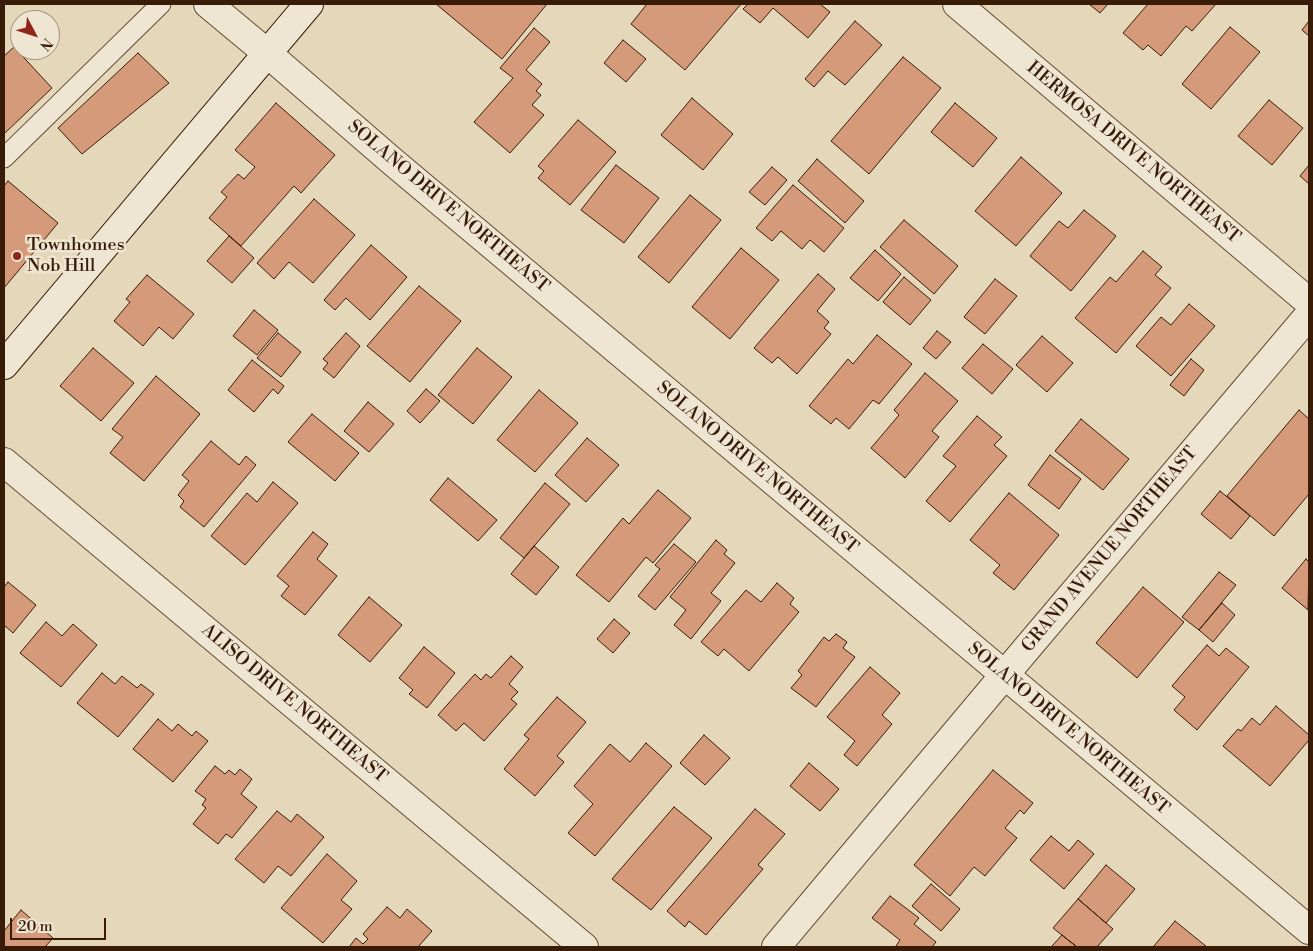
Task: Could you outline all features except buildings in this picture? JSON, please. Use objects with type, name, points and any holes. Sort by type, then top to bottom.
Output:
[{"type":"street","name":"SOLANO DRIVE NORTHEAST","points":[[208,4],[392,162],[1309,930]]},
{"type":"street","points":[[4,365],[309,4]]},
{"type":"street","name":"HERMOSA DRIVE NORTHEAST","points":[[957,4],[1309,302]]},
{"type":"street","name":"GRAND AVENUE NORTHEAST","points":[[776,947],[1309,315]]},
{"type":"street","name":"ALISO DRIVE NORTHEAST","points":[[4,462],[584,947]]},
{"type":"lane","points":[[4,158],[161,4]]},
{"type":"place","name":"Townhomes Nob Hill","points":[[17,256]]}]
